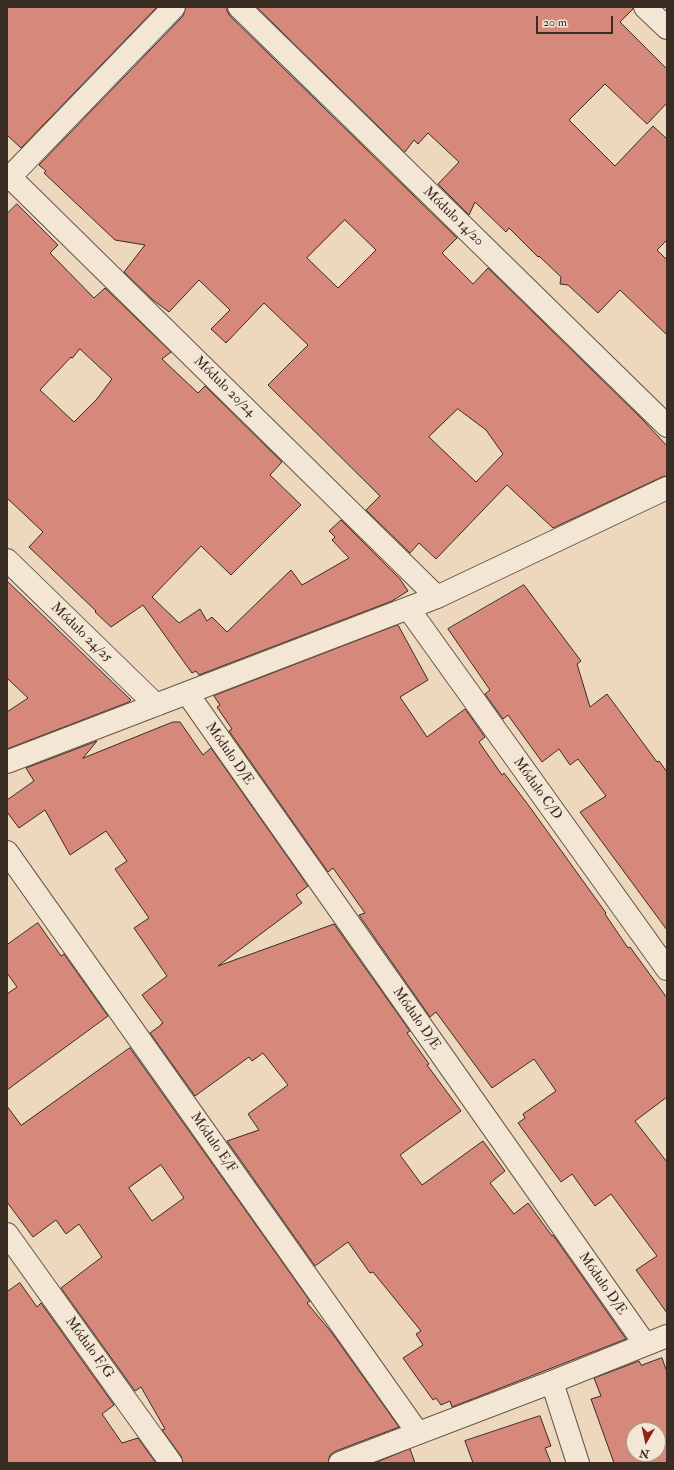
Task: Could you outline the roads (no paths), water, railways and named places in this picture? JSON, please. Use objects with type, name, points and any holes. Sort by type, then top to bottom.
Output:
[{"type":"street","points":[[8,177],[174,7]]},
{"type":"street","name":"Módulo 14/20","points":[[240,7],[667,426]]},
{"type":"street","points":[[645,7],[667,28]]},
{"type":"street","name":"Módulo 20/24","points":[[8,177],[437,597]]},
{"type":"street","points":[[7,762],[437,597],[667,488]]},
{"type":"street","name":"Módulo 24/25","points":[[7,560],[156,705]]},
{"type":"street","name":"Módulo C/D","points":[[408,608],[667,969]]},
{"type":"street","name":"Módulo D/E","points":[[187,693],[645,1344]]},
{"type":"street","name":"Módulo E/F","points":[[7,852],[418,1434]]},
{"type":"street","name":"Módulo F/G","points":[[7,1234],[171,1463]]},
{"type":"street","points":[[340,1463],[552,1382],[667,1336]]},
{"type":"street","points":[[552,1382],[578,1463]]}]
